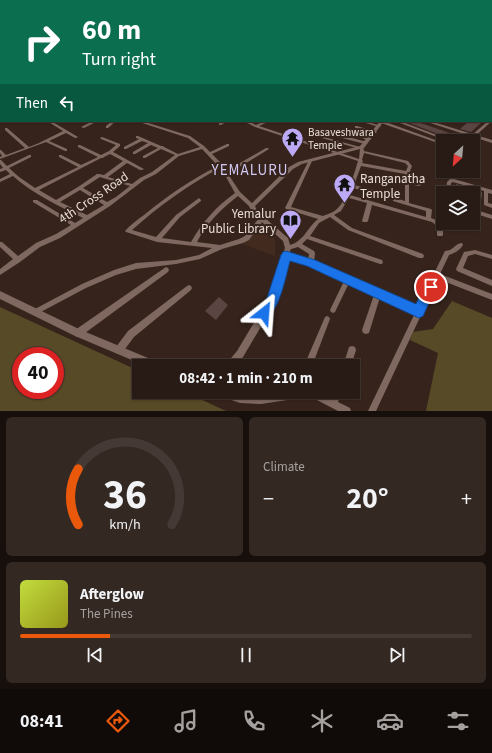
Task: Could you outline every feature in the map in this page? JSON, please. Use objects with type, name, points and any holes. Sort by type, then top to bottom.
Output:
[{"type":"street","points":[[51,122],[76,137]]},
{"type":"street","points":[[83,127],[94,122]]},
{"type":"street","points":[[107,127],[113,122]]},
{"type":"street","points":[[141,122],[189,137],[203,147],[220,166],[238,193],[252,206],[255,212],[286,240],[287,252],[272,300],[236,359]]},
{"type":"street","points":[[220,124],[224,122]]},
{"type":"street","points":[[247,122],[339,153],[360,162],[407,173]]},
{"type":"street","points":[[256,126],[266,122]]},
{"type":"street","points":[[366,122],[436,141]]},
{"type":"street","points":[[401,122],[436,135]]},
{"type":"street","points":[[429,122],[467,134]]},
{"type":"street","points":[[475,134],[489,122]]},
{"type":"street","points":[[356,126],[380,125]]},
{"type":"street","points":[[287,252],[299,245],[307,237],[315,224],[322,218],[340,210],[352,186],[364,146],[380,125]]},
{"type":"street","points":[[6,129],[28,148]]},
{"type":"street","points":[[345,131],[364,146]]},
{"type":"street","points":[[67,132],[0,159],[5,168],[12,174],[56,202],[86,217]]},
{"type":"street","points":[[328,133],[406,162],[410,166],[407,173],[407,203]]},
{"type":"street","points":[[137,137],[178,155]]},
{"type":"street","points":[[36,190],[102,157],[119,145],[102,138]]},
{"type":"street","points":[[324,138],[364,146]]},
{"type":"street","points":[[480,138],[492,142]]},
{"type":"street","points":[[125,148],[142,139]]},
{"type":"street","points":[[46,141],[66,150]]},
{"type":"street","points":[[134,153],[151,143]]},
{"type":"street","points":[[209,154],[228,145]]},
{"type":"street","points":[[79,146],[102,157]]},
{"type":"street","points":[[252,206],[291,168],[310,161],[364,146]]},
{"type":"street","points":[[144,158],[162,147]]},
{"type":"street","name":"4th Cross Road","points":[[0,272],[38,245],[108,205],[178,155],[203,147]]},
{"type":"street","points":[[225,174],[267,149]]},
{"type":"street","points":[[0,151],[5,156]]},
{"type":"street","points":[[110,152],[142,169]]},
{"type":"street","points":[[0,171],[30,156]]},
{"type":"street","points":[[60,156],[82,167]]},
{"type":"street","points":[[105,177],[126,161]]},
{"type":"street","points":[[310,161],[288,208],[322,218]]},
{"type":"street","points":[[220,166],[195,179],[156,206],[128,231],[157,240],[220,247]]},
{"type":"street","points":[[0,182],[12,174]]},
{"type":"street","points":[[56,202],[99,175],[133,186]]},
{"type":"street","points":[[449,186],[449,182],[452,180],[472,186]]},
{"type":"street","points":[[407,182],[420,184]]},
{"type":"street","points":[[352,186],[383,194]]},
{"type":"street","points":[[80,188],[108,205]]},
{"type":"street","points":[[480,188],[492,192]]},
{"type":"street","points":[[486,190],[486,204],[492,206]]},
{"type":"street","points":[[193,244],[203,224],[238,193]]},
{"type":"street","points":[[348,196],[428,219],[440,225],[440,235]]},
{"type":"street","points":[[157,240],[178,216],[199,200]]},
{"type":"street","points":[[395,200],[429,210],[428,219]]},
{"type":"street","points":[[35,201],[74,225]]},
{"type":"street","points":[[365,221],[370,202]]},
{"type":"street","points":[[480,213],[492,217]]},
{"type":"street","points":[[330,215],[350,229],[421,256]]},
{"type":"street","points":[[35,312],[84,286],[114,273],[136,266],[176,262],[200,257],[220,247],[247,238],[262,218]]},
{"type":"street","points":[[307,237],[380,262]]},
{"type":"street","points":[[0,244],[18,260]]},
{"type":"street","points":[[372,411],[447,253],[454,251],[460,244]]},
{"type":"street","points":[[299,245],[312,253],[311,263]]},
{"type":"street","points":[[287,252],[419,312]]},
{"type":"street","points":[[492,257],[475,252],[466,254],[459,269],[492,283]]},
{"type":"street","points":[[78,333],[166,270]]},
{"type":"street","points":[[436,275],[492,298]]},
{"type":"street","points":[[333,310],[348,279]]},
{"type":"street","points":[[119,350],[131,334],[189,288]]},
{"type":"street","points":[[366,330],[378,293]]},
{"type":"street","points":[[0,295],[78,333],[140,359]]},
{"type":"street","points":[[311,359],[327,319]]},
{"type":"street","points":[[349,359],[352,350]]},
{"type":"street","points":[[240,399],[268,399]]},
{"type":"street","points":[[324,399],[347,411]]},
{"type":"street","points":[[333,403],[334,399]]},
{"type":"shaded area","points":[[259,222],[267,226],[275,241],[275,256],[243,244]]},
{"type":"shaded area","points":[[452,301],[492,318],[492,411],[426,411],[438,353],[410,340],[413,332],[433,329]]},
{"type":"shaded area","points":[[0,307],[132,368],[132,399],[200,399],[226,411],[0,411]]},
{"type":"building","points":[[407,122],[418,122],[452,134],[438,134]]},
{"type":"building","points":[[468,122],[482,122],[471,132],[460,129]]},
{"type":"building","points":[[480,191],[482,192],[482,198],[480,197]]},
{"type":"building","points":[[219,297],[228,305],[216,320],[205,311]]},
{"type":"place","name":"Basaveshwara Temple","points":[[292,158]]},
{"type":"place","name":"Ranganatha Temple","points":[[345,204]]},
{"type":"place","name":"Yemalur Public Library","points":[[291,240]]},
{"type":"district","name":"YEMALURU","points":[[250,170]]},
{"type":"route","points":[[264,313],[272,300],[286,255],[311,263],[419,312],[431,287]]}]
